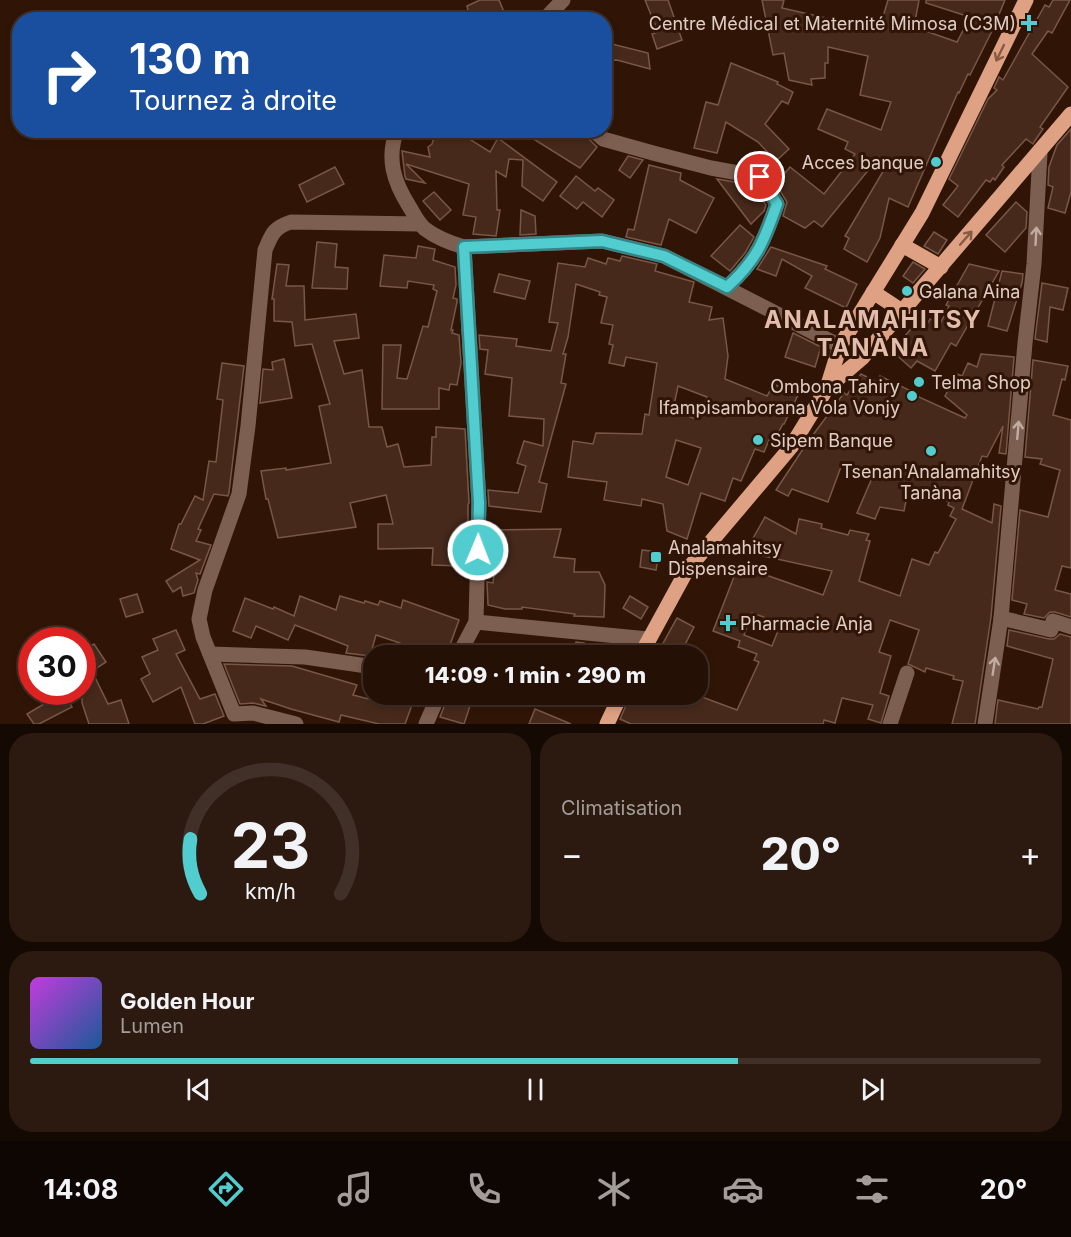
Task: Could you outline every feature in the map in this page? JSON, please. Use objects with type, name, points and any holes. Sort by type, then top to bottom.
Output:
[{"type":"main road","points":[[645,645],[687,570],[791,447],[827,388],[840,346],[922,213],[1026,0]]},
{"type":"main road","points":[[827,388],[862,358],[1040,153],[1071,114]]},
{"type":"main road","points":[[902,245],[941,267]]},
{"type":"main road","points":[[873,292],[902,311]]},
{"type":"main road","points":[[840,346],[862,358]]},
{"type":"main road","points":[[607,724],[616,705]]},
{"type":"street","points":[[552,12],[563,0]]},
{"type":"street","points":[[394,138],[391,167],[398,188],[420,224],[446,242],[464,247],[602,241],[664,256],[840,346]]},
{"type":"street","points":[[602,138],[711,168],[760,177],[777,204],[763,242],[744,271],[727,287]]},
{"type":"street","points":[[985,724],[1001,618],[1034,264],[1040,153]]},
{"type":"street","points":[[296,724],[253,713],[236,719],[203,637],[199,619],[205,590],[239,494],[265,250],[273,232],[291,222],[420,224]]},
{"type":"street","points":[[464,247],[479,503],[476,622],[464,645]]},
{"type":"street","points":[[1001,618],[1051,630],[1053,621],[1071,627]]},
{"type":"street","points":[[476,622],[648,639]]},
{"type":"street","points":[[210,654],[305,657],[363,665]]},
{"type":"street","points":[[890,724],[907,674]]},
{"type":"street","points":[[426,724],[434,705]]},
{"type":"building","points":[[480,0],[499,0],[504,12],[464,12],[468,10],[467,6]]},
{"type":"building","points":[[645,0],[668,0],[682,40],[657,49],[652,34],[658,32]]},
{"type":"building","points":[[762,0],[784,0],[782,8],[879,30],[888,0],[919,0],[914,27],[957,42],[970,17],[926,3],[926,0],[1005,0],[970,75],[968,74],[958,92],[908,207],[889,198],[880,238],[867,262],[844,249],[849,238],[845,236],[888,163],[879,157],[822,227],[814,221],[805,228],[783,216],[787,202],[776,184],[790,167],[824,194],[855,154],[845,149],[848,142],[818,129],[827,109],[881,130],[891,102],[860,95],[868,56],[828,47],[825,78],[811,79],[812,85],[789,80],[784,53],[773,55]]},
{"type":"building","points":[[1053,0],[1070,0],[1052,33],[1048,31],[1032,54],[1068,87],[1040,127],[1043,129],[1033,144],[1026,139],[1002,165],[1004,167],[995,180],[993,178],[990,182],[986,180],[958,217],[943,205],[958,186],[949,179],[988,99],[997,90],[994,88],[999,77],[1003,80],[1045,5],[1049,7]]},
{"type":"building","points":[[612,44],[648,53],[650,69],[612,60]]},
{"type":"building","points":[[731,63],[778,82],[777,84],[793,92],[788,104],[782,101],[765,124],[789,149],[776,161],[758,142],[726,122],[717,153],[694,148],[706,102],[718,105]]},
{"type":"building","points":[[1071,129],[1071,192],[1065,213],[1048,208],[1053,187],[1048,185],[1049,167],[1057,145]]},
{"type":"building","points":[[434,138],[468,138],[490,152],[498,138],[557,182],[543,201],[522,186],[523,160],[509,159],[506,177],[496,171],[497,210],[500,210],[496,236],[473,234],[476,217],[463,215],[469,184],[406,164],[425,183],[406,179],[402,151],[430,157],[428,147]]},
{"type":"building","points":[[532,138],[588,138],[597,147],[580,168]]},
{"type":"building","points":[[628,156],[643,160],[630,178],[619,170]]},
{"type":"building","points":[[649,165],[681,173],[680,180],[714,198],[696,233],[669,219],[661,245],[626,237],[628,229],[634,230]]},
{"type":"building","points":[[335,167],[344,184],[307,202],[299,185]]},
{"type":"building","points":[[576,176],[595,191],[598,188],[614,200],[602,217],[583,202],[577,209],[560,196]]},
{"type":"building","points":[[717,179],[746,184],[750,188],[754,186],[766,205],[764,211],[751,224]]},
{"type":"building","points":[[434,192],[451,210],[440,220],[423,201]]},
{"type":"building","points":[[1016,202],[1027,212],[1026,228],[1005,252],[986,235]]},
{"type":"building","points":[[521,210],[535,216],[536,234],[520,235]]},
{"type":"building","points":[[740,225],[754,237],[745,253],[730,271],[711,256]]},
{"type":"building","points":[[934,232],[947,240],[938,254],[924,246]]},
{"type":"building","points":[[317,242],[337,244],[335,267],[348,268],[347,289],[312,288]]},
{"type":"building","points":[[418,246],[435,249],[433,260],[455,267],[456,285],[453,298],[457,299],[457,302],[451,330],[453,330],[452,333],[459,335],[461,363],[457,385],[450,384],[449,390],[439,388],[439,409],[382,409],[383,345],[401,345],[397,378],[407,379],[423,326],[428,327],[437,291],[433,289],[434,285],[408,281],[407,288],[380,286],[384,255],[416,258]]},
{"type":"building","points":[[771,247],[827,266],[825,269],[857,284],[846,308],[805,288],[812,276],[782,259],[776,276],[757,269]]},
{"type":"building","points":[[622,256],[657,264],[655,271],[694,282],[689,302],[712,307],[709,320],[723,318],[728,356],[725,379],[767,396],[776,385],[798,395],[773,442],[769,440],[764,452],[755,449],[741,481],[733,478],[725,501],[701,493],[687,539],[667,531],[663,504],[642,499],[641,506],[604,500],[607,482],[568,477],[573,441],[593,444],[596,433],[642,434],[645,414],[649,415],[657,363],[626,357],[624,366],[609,363],[613,345],[609,344],[613,325],[601,323],[607,297],[599,295],[600,292],[576,284],[568,337],[563,354],[566,354],[561,383],[566,384],[539,482],[547,484],[541,512],[489,506],[488,490],[518,493],[526,466],[517,463],[524,441],[543,446],[544,419],[509,416],[512,378],[485,374],[488,350],[480,349],[479,335],[517,339],[516,346],[551,351],[558,323],[549,322],[558,263],[585,267],[588,258],[606,264],[608,258],[620,261]],"holes":[[[678,386],[707,397],[698,420],[673,410]],[[676,440],[701,448],[688,485],[666,477]]]},
{"type":"building","points":[[913,262],[925,269],[913,283],[903,276]]},
{"type":"building","points":[[277,264],[289,265],[286,286],[304,286],[305,320],[356,314],[359,338],[334,341],[344,374],[362,370],[369,427],[382,427],[387,447],[398,444],[404,467],[431,465],[432,437],[436,437],[436,427],[465,429],[469,503],[468,548],[461,548],[460,566],[432,565],[433,548],[378,549],[378,524],[393,524],[386,495],[350,503],[356,527],[278,538],[268,499],[266,499],[261,471],[286,468],[286,470],[331,463],[319,406],[330,404],[312,344],[295,346],[292,322],[274,321],[274,299],[272,299]]},
{"type":"building","points":[[969,264],[999,271],[956,346],[951,343],[935,371],[917,361],[911,368],[892,351],[917,322],[925,328],[930,319],[940,324],[949,306],[946,305]]},
{"type":"building","points":[[1002,271],[1023,274],[1007,331],[988,326]]},
{"type":"building","points":[[499,274],[530,281],[525,299],[494,292]]},
{"type":"building","points":[[1042,283],[1068,288],[1063,310],[1050,307],[1047,342],[1035,339]]},
{"type":"building","points":[[793,333],[821,347],[815,367],[785,357]]},
{"type":"building","points":[[981,354],[1014,357],[1006,454],[999,453],[1003,426],[987,457],[982,456],[962,509],[992,523],[994,504],[1001,506],[991,617],[975,724],[952,724],[963,681],[926,668],[925,672],[908,664],[919,630],[890,620],[879,652],[891,656],[880,693],[889,696],[881,723],[868,719],[873,705],[842,698],[835,723],[824,720],[823,724],[631,724],[620,719],[626,705],[708,705],[708,699],[737,710],[759,662],[754,660],[757,654],[738,647],[740,641],[713,631],[737,569],[741,571],[743,567],[823,595],[832,571],[749,553],[752,540],[765,517],[796,534],[799,519],[822,524],[821,528],[848,535],[850,530],[869,534],[866,540],[870,541],[859,581],[900,596],[912,559],[929,565],[956,519],[950,516],[954,508],[948,505],[949,502],[909,485],[904,511],[880,507],[875,519],[857,513],[872,478],[842,464],[828,502],[792,489],[788,496],[776,490],[807,443],[844,393],[847,395],[861,374],[877,382],[880,376],[911,391],[910,393],[965,418],[967,415],[945,396],[957,374],[962,376],[968,363],[977,367]],"holes":[[[752,613],[781,623],[772,646],[744,635]]]},
{"type":"building","points":[[284,359],[292,398],[260,403],[263,369],[273,370],[272,362]]},
{"type":"building","points":[[1033,360],[1068,366],[1065,380],[1062,379],[1053,415],[1071,420],[1071,568],[1062,566],[1055,590],[1071,594],[1071,617],[1055,612],[1050,612],[1044,618],[1024,614],[1027,604],[1012,600],[1020,510],[1048,517],[1060,470],[1040,464],[1042,459],[1025,457]]},
{"type":"building","points":[[222,363],[244,366],[229,492],[228,496],[214,494],[198,529],[201,530],[196,541],[211,545],[200,574],[196,573],[198,580],[194,593],[183,596],[181,587],[173,592],[166,581],[200,560],[171,549],[179,524],[195,496],[203,500],[209,461],[216,462],[223,400],[217,399]]},
{"type":"building","points":[[561,529],[554,557],[575,559],[574,572],[599,572],[605,585],[604,617],[574,616],[575,614],[522,607],[522,609],[505,609],[488,605],[487,582],[493,583],[496,550],[488,549],[488,530]]},
{"type":"building","points":[[642,550],[659,552],[656,570],[640,567]]},
{"type":"building","points":[[137,594],[143,612],[126,617],[120,599]]},
{"type":"building","points":[[300,596],[336,610],[340,596],[378,605],[380,601],[401,608],[403,600],[459,620],[450,645],[400,645],[400,643],[376,635],[373,645],[363,645],[363,655],[346,653],[348,646],[295,625],[288,640],[256,626],[251,638],[233,631],[245,598],[294,616]]},
{"type":"building","points":[[630,596],[648,607],[641,619],[623,608]]},
{"type":"building","points":[[677,618],[694,627],[685,645],[662,645]]},
{"type":"building","points":[[176,630],[185,650],[176,654],[200,699],[215,694],[224,716],[203,724],[195,724],[181,687],[153,702],[141,679],[150,674],[142,657],[158,650],[153,639]]},
{"type":"building","points":[[1009,630],[1049,639],[1054,639],[1060,634],[1071,637],[1071,724],[995,724],[998,700],[1038,709],[1042,707],[1053,659],[1007,646]]},
{"type":"building","points":[[576,642],[588,645],[574,645]]},
{"type":"building","points":[[96,647],[106,662],[96,668]]},
{"type":"building","points":[[224,664],[292,666],[357,685],[353,695],[363,698],[363,705],[412,705],[405,724],[379,724],[341,715],[339,722],[261,699],[266,706],[253,703],[240,704]]},
{"type":"building","points":[[96,679],[108,704],[121,700],[129,724],[89,724],[83,705],[96,705]]},
{"type":"building","points":[[42,705],[71,705],[72,707],[39,724],[34,724],[27,714]]},
{"type":"building","points":[[445,705],[470,705],[464,724],[440,717]]},
{"type":"building","points":[[535,709],[571,724],[529,724]]},
{"type":"place","name":"Centre Médical et Maternité Mimosa (C3M)","points":[[1029,23]]},
{"type":"place","name":"Acces banque","points":[[936,162]]},
{"type":"place","name":"Galana Aina","points":[[907,291]]},
{"type":"place","name":"Telma Shop","points":[[919,382]]},
{"type":"place","name":"Ombona Tahiry Ifampisamborana Vola Vonjy","points":[[912,396]]},
{"type":"place","name":"Sipem Banque","points":[[758,440]]},
{"type":"place","name":"Tsenan'Analamahitsy Tanàna","points":[[931,451]]},
{"type":"place","name":"Analamahitsy Dispensaire","points":[[656,557]]},
{"type":"place","name":"Pharmacie Anja","points":[[728,623]]},
{"type":"district","name":"ANALAMAHITSY TANÀNA","points":[[873,333]]},
{"type":"route","points":[[478,550],[479,503],[464,247],[602,241],[664,256],[727,287],[744,271],[763,242],[777,204],[760,177]]}]
